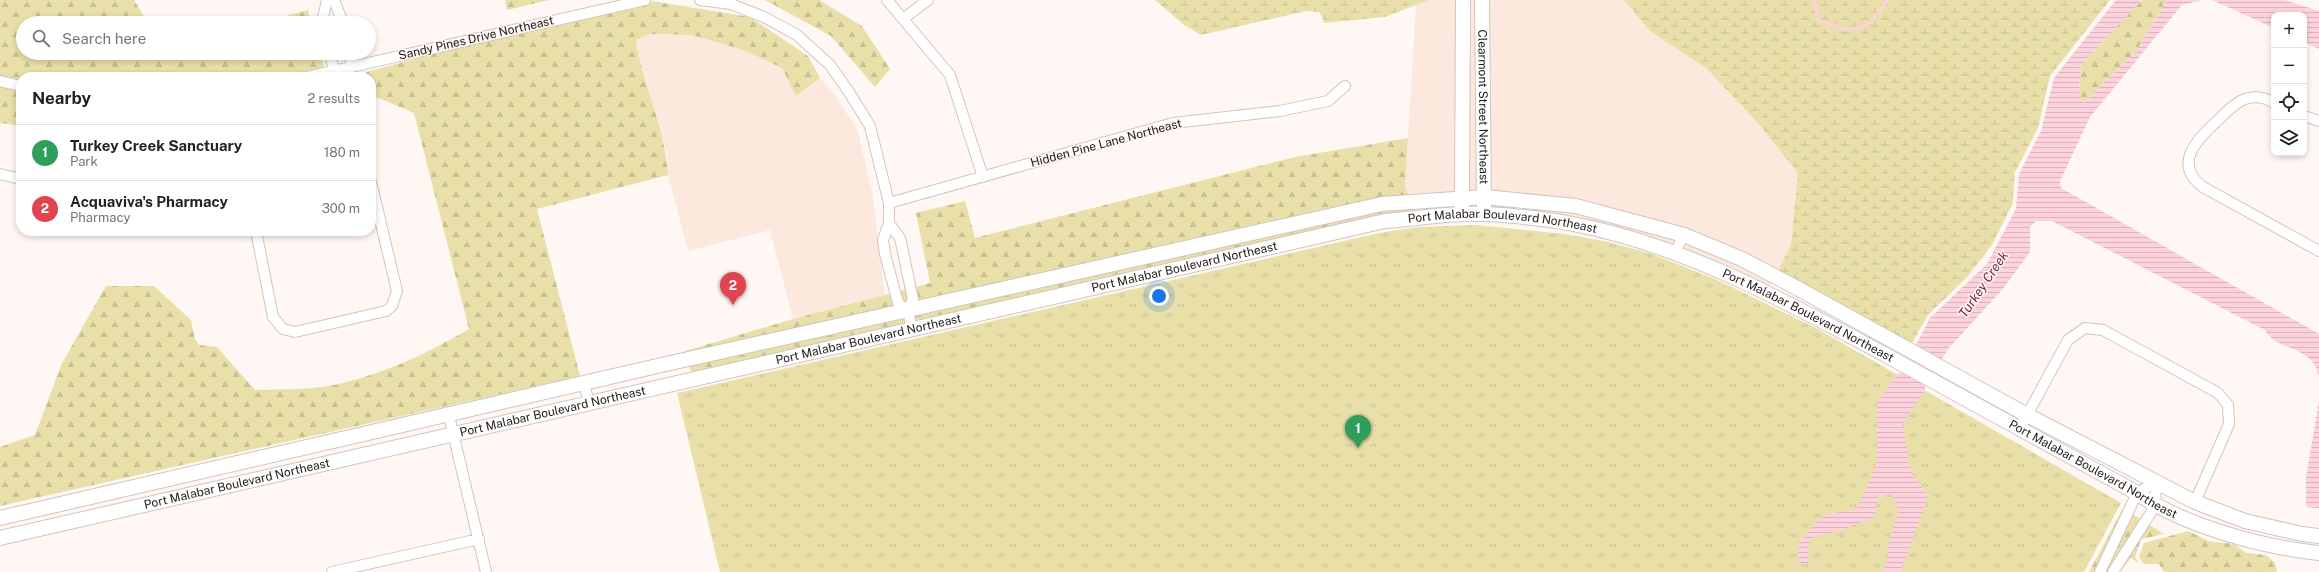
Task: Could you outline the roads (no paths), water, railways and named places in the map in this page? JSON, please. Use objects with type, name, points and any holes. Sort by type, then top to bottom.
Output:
[{"type":"street","points":[[323,16],[327,0]]},
{"type":"street","points":[[334,0],[340,16]]},
{"type":"street","name":"Sandy Pines Drive Northeast","points":[[330,72],[645,0]]},
{"type":"street","points":[[700,0],[731,4],[764,17],[797,35],[830,65],[870,126],[889,203],[889,223],[883,240],[885,254],[898,303],[908,311]]},
{"type":"street","points":[[887,0],[950,75],[983,177]]},
{"type":"street","points":[[903,19],[928,0]]},
{"type":"street","name":"Clearmont Street Northeast","points":[[1462,214],[1463,0]]},
{"type":"street","name":"Clearmont Street Northeast","points":[[1482,0],[1484,214]]},
{"type":"street","points":[[332,60],[334,71]]},
{"type":"street","points":[[351,60],[352,66]]},
{"type":"street","points":[[0,81],[16,85]]},
{"type":"street","name":"Hidden Pine Lane Northeast","points":[[889,203],[1173,123],[1280,111],[1328,101],[1345,86]]},
{"type":"street","points":[[2271,102],[2254,97],[2236,104],[2194,144],[2189,157],[2191,170],[2195,179],[2203,187],[2319,251]]},
{"type":"street","points":[[2307,117],[2319,121]]},
{"type":"street","points":[[0,174],[16,179]]},
{"type":"street","name":"Port Malabar Boulevard Northeast","points":[[0,518],[584,384],[1382,204],[1484,197],[1576,206],[1684,235],[1742,259],[1959,376],[2027,415],[2195,502],[2245,521],[2302,534],[2319,536]]},
{"type":"street","points":[[257,236],[273,317],[283,329],[295,332],[386,311],[392,306],[397,291],[376,203]]},
{"type":"street","points":[[1571,224],[1576,206]]},
{"type":"street","name":"Port Malabar Boulevard Northeast","points":[[0,538],[453,435],[589,402],[1385,222],[1462,214],[1484,214],[1571,224],[1627,236],[1722,270],[1790,303],[2020,428],[2137,493],[2155,506],[2239,537],[2319,553]]},
{"type":"street","points":[[889,223],[900,238],[913,299],[908,311],[912,330]]},
{"type":"street","points":[[1675,252],[1684,235]]},
{"type":"street","points":[[2020,428],[2068,340],[2085,328],[2103,330],[2218,393],[2228,405],[2229,424],[2195,502]]},
{"type":"street","points":[[584,384],[589,402]]},
{"type":"street","points":[[449,416],[486,572]]},
{"type":"street","points":[[2100,572],[2137,493],[2156,482]]},
{"type":"street","points":[[2113,572],[2155,506],[2156,482]]},
{"type":"street","points":[[332,572],[478,538]]},
{"type":"water","name":"Turkey Creek","points":[[2116,0],[2142,0],[2081,65],[2079,92],[2084,103],[2137,50],[2167,0],[2202,0],[2182,5],[2090,117],[2060,181],[2061,188],[2319,334],[2319,378],[2316,367],[2311,360],[2303,354],[2278,342],[2265,330],[2052,221],[2036,221],[2030,227],[2030,252],[2002,290],[1948,349],[1925,386],[1925,390],[1903,423],[1910,471],[1928,496],[1901,572],[1882,572],[1887,564],[1888,546],[1899,508],[1891,494],[1878,497],[1874,517],[1842,530],[1811,538],[1807,547],[1809,564],[1800,564],[1798,551],[1799,543],[1812,527],[1825,515],[1856,509],[1872,476],[1877,458],[1877,403],[1897,374],[1901,373],[1930,318],[1987,264],[2016,209],[2019,174],[2041,131],[2054,78]]},
{"type":"water","points":[[2212,0],[2285,0],[2319,11],[2319,49],[2307,43],[2307,12],[2271,12],[2271,27]]},
{"type":"water","points":[[2319,401],[2319,508],[2306,507],[2306,478]]},
{"type":"waterway","points":[[1813,0],[1819,21],[1847,30],[1868,25],[1888,0]]},
{"type":"place","name":"Acquaviva's Pharmacy","points":[[733,305]]},
{"type":"place","name":"Turkey Creek Sanctuary","points":[[1358,448]]}]
